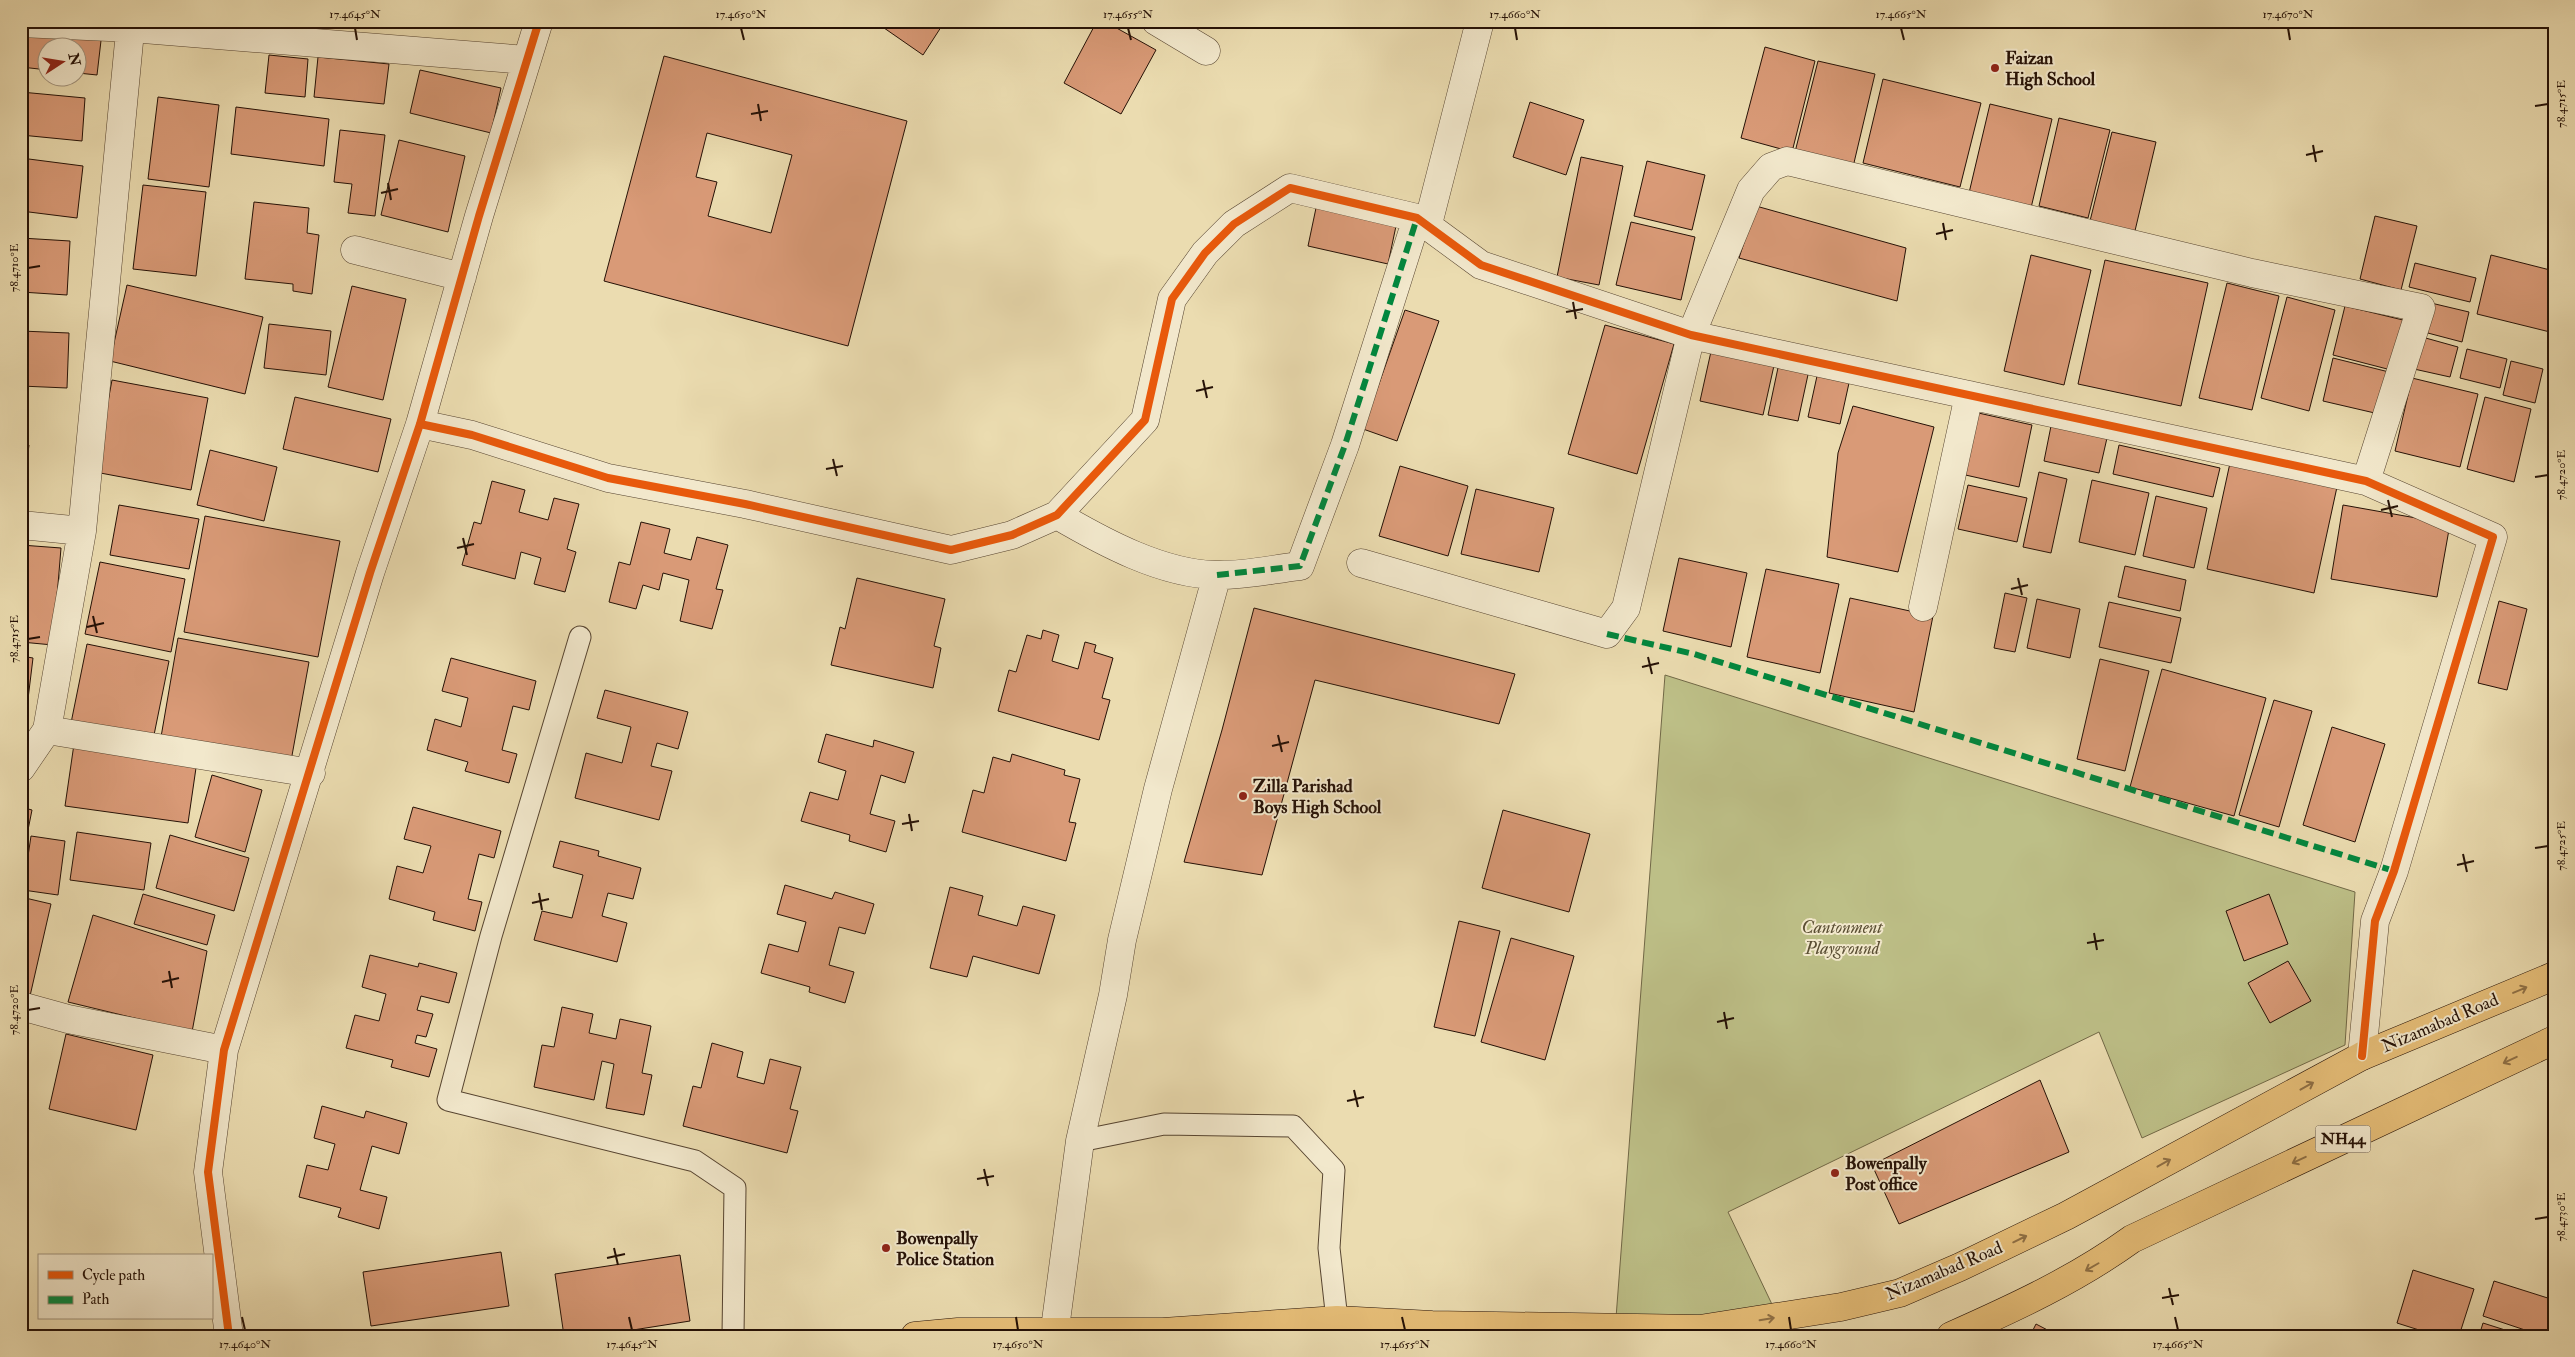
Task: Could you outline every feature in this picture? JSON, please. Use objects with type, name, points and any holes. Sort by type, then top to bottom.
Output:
[{"type":"highway","name":"Nizamabad Road","points":[[915,1336],[958,1332],[1054,1334],[1163,1332],[1337,1320],[1442,1325],[1700,1329],[1841,1307],[1900,1293],[2066,1216],[2362,1056],[2554,976]]},
{"type":"highway","name":"NH44","points":[[1951,1336],[2018,1307],[2095,1265],[2132,1239],[2554,1040]]},
{"type":"street","points":[[229,1336],[208,1172],[224,1050],[311,773],[370,573],[420,424],[538,21]]},
{"type":"street","points":[[1156,21],[1206,51]]},
{"type":"street","points":[[1057,515],[1113,547],[1189,573],[1217,576],[1300,566],[1345,445],[1423,221],[1480,21]]},
{"type":"street","points":[[21,23],[131,25],[527,60]]},
{"type":"street","points":[[21,768],[47,730],[82,531],[131,25]]},
{"type":"street","points":[[1361,563],[1607,634],[1626,608],[1691,334],[1751,190],[1771,167],[1786,161],[2252,272],[2421,308],[2366,481]]},
{"type":"street","points":[[420,424],[472,435],[608,478],[745,504],[952,550],[1012,535],[1057,515],[1145,420],[1172,300],[1205,253],[1234,224],[1290,188],[1423,221],[1481,265],[1691,334],[2366,481],[2492,537],[2394,871],[2375,921],[2362,1056]]},
{"type":"street","points":[[355,250],[462,277]]},
{"type":"street","points":[[1923,607],[1969,395]]},
{"type":"street","points":[[21,525],[82,531]]},
{"type":"street","points":[[1054,1334],[1080,1141],[1113,995],[1122,940],[1158,789],[1217,576]]},
{"type":"street","points":[[47,730],[311,773]]},
{"type":"street","points":[[21,1006],[68,1019],[224,1050]]},
{"type":"lane","points":[[580,637],[491,936],[448,1100],[695,1161],[735,1188],[733,1336]]},
{"type":"lane","points":[[1080,1141],[1164,1124],[1294,1126],[1334,1170],[1330,1248],[1337,1320]]},
{"type":"green space","name":"Cantonment Playground","points":[[1665,675],[2355,892],[2345,1045],[2142,1138],[2099,1032],[1728,1212],[1779,1319],[1615,1331]]},
{"type":"building","points":[[874,21],[945,21],[923,55]]},
{"type":"building","points":[[1097,21],[1104,21],[1156,50],[1121,114],[1064,83]]},
{"type":"building","points":[[21,30],[102,32],[97,75],[88,74],[88,38],[38,38],[38,69],[21,67]]},
{"type":"building","points":[[1765,47],[1815,61],[1792,152],[1741,138]]},
{"type":"building","points":[[269,55],[308,59],[305,97],[265,93]]},
{"type":"building","points":[[664,56],[907,121],[848,346],[604,281]],"holes":[[[707,133],[792,155],[771,233],[708,216],[717,182],[696,177]]]},
{"type":"building","points":[[318,57],[389,64],[384,104],[314,97]]},
{"type":"building","points":[[1818,61],[1875,74],[1853,167],[1795,152]]},
{"type":"building","points":[[420,70],[501,88],[491,133],[410,113]]},
{"type":"building","points":[[1883,79],[1981,103],[1960,187],[1863,163]]},
{"type":"building","points":[[21,92],[85,98],[82,141],[21,135]]},
{"type":"building","points":[[158,97],[219,105],[209,187],[148,179]]},
{"type":"building","points":[[1530,102],[1584,120],[1566,175],[1513,157]]},
{"type":"building","points":[[1990,104],[2052,119],[2031,208],[1969,193]]},
{"type":"building","points":[[236,107],[329,119],[324,166],[231,154]]},
{"type":"building","points":[[2059,118],[2110,130],[2088,218],[2039,206]]},
{"type":"building","points":[[340,130],[385,135],[375,216],[348,213],[352,184],[334,182]]},
{"type":"building","points":[[2112,132],[2156,142],[2134,235],[2089,225]]},
{"type":"building","points":[[399,140],[465,156],[448,232],[381,215]]},
{"type":"building","points":[[1581,157],[1623,166],[1599,285],[1557,277]]},
{"type":"building","points":[[21,158],[83,166],[77,218],[21,211]]},
{"type":"building","points":[[1647,161],[1705,175],[1692,230],[1634,216]]},
{"type":"building","points":[[143,185],[206,192],[196,276],[133,269]]},
{"type":"building","points":[[254,202],[309,208],[307,233],[319,235],[312,294],[293,291],[293,284],[245,279]]},
{"type":"building","points":[[1756,206],[1906,248],[1897,301],[1739,258]]},
{"type":"building","points":[[1316,208],[1396,226],[1388,264],[1308,246]]},
{"type":"building","points":[[2375,216],[2417,226],[2401,290],[2360,279]]},
{"type":"building","points":[[1631,222],[1695,237],[1681,300],[1616,285]]},
{"type":"building","points":[[21,238],[70,241],[67,295],[21,292]]},
{"type":"building","points":[[2031,255],[2091,270],[2064,385],[2004,371]]},
{"type":"building","points":[[2491,255],[2554,271],[2554,318],[2550,332],[2477,314]]},
{"type":"building","points":[[2105,260],[2208,283],[2181,406],[2078,384]]},
{"type":"building","points":[[2415,263],[2476,278],[2470,302],[2409,287]]},
{"type":"building","points":[[2227,283],[2279,296],[2252,410],[2199,398]]},
{"type":"building","points":[[127,285],[263,317],[245,394],[110,361]]},
{"type":"building","points":[[352,286],[406,299],[383,400],[328,387]]},
{"type":"building","points":[[2287,297],[2335,310],[2309,411],[2261,398]]},
{"type":"building","points":[[2431,303],[2469,312],[2462,342],[2424,332]]},
{"type":"building","points":[[2345,306],[2407,321],[2395,371],[2333,355]]},
{"type":"building","points":[[1405,310],[1439,321],[1397,441],[1363,429]]},
{"type":"building","points":[[269,324],[331,331],[326,375],[264,368]]},
{"type":"building","points":[[1605,325],[1674,344],[1637,474],[1568,454]]},
{"type":"building","points":[[21,331],[69,333],[67,388],[21,386]]},
{"type":"building","points":[[2422,337],[2458,347],[2450,377],[2414,369]]},
{"type":"building","points":[[1712,347],[1775,361],[1763,415],[1700,401]]},
{"type":"building","points":[[2467,349],[2507,359],[2500,388],[2460,378]]},
{"type":"building","points":[[2333,358],[2389,372],[2379,414],[2323,401]]},
{"type":"building","points":[[2511,361],[2543,369],[2535,403],[2503,395]]},
{"type":"building","points":[[1779,363],[1809,370],[1798,421],[1768,415]]},
{"type":"building","points":[[1817,376],[1849,383],[1840,424],[1808,417]]},
{"type":"building","points":[[2412,378],[2478,394],[2460,467],[2395,451]]},
{"type":"building","points":[[112,380],[208,398],[191,490],[95,472]]},
{"type":"building","points":[[295,397],[391,419],[378,472],[283,449]]},
{"type":"building","points":[[2485,397],[2531,409],[2514,482],[2467,469]]},
{"type":"building","points":[[1853,406],[1934,427],[1898,572],[1827,557],[1838,453]]},
{"type":"building","points":[[1974,412],[2032,425],[2019,487],[1961,474]]},
{"type":"building","points":[[2051,426],[2107,438],[2099,473],[2044,461]]},
{"type":"building","points":[[21,444],[29,445],[25,475],[21,475]]},
{"type":"building","points":[[2119,445],[2220,468],[2213,497],[2113,474]]},
{"type":"building","points":[[210,450],[277,467],[264,521],[197,505]]},
{"type":"building","points":[[2230,463],[2337,487],[2314,593],[2207,569]]},
{"type":"building","points":[[1400,466],[1468,486],[1448,556],[1379,536]]},
{"type":"building","points":[[2039,472],[2067,479],[2051,553],[2023,547]]},
{"type":"building","points":[[2092,480],[2149,493],[2135,555],[2079,542]]},
{"type":"building","points":[[492,481],[525,490],[519,512],[548,520],[554,498],[579,504],[567,549],[576,552],[565,592],[534,584],[541,558],[521,552],[515,579],[462,565],[474,522],[481,524]]},
{"type":"building","points":[[1968,485],[2027,498],[2017,542],[1958,529]]},
{"type":"building","points":[[1476,489],[1554,508],[1539,572],[1461,554]]},
{"type":"building","points":[[2156,496],[2207,508],[2194,568],[2143,556]]},
{"type":"building","points":[[119,505],[199,519],[189,569],[110,555]]},
{"type":"building","points":[[2343,505],[2450,524],[2437,597],[2331,579]]},
{"type":"building","points":[[205,516],[340,541],[318,657],[184,632]]},
{"type":"building","points":[[641,522],[670,529],[664,553],[691,560],[697,537],[728,545],[716,589],[723,590],[712,629],[680,621],[689,580],[663,573],[659,590],[643,585],[636,609],[609,602],[619,562],[630,565]]},
{"type":"building","points":[[21,545],[61,548],[53,645],[21,642]]},
{"type":"building","points":[[1679,558],[1747,573],[1731,647],[1663,631]]},
{"type":"building","points":[[100,562],[185,579],[171,652],[85,634]]},
{"type":"building","points":[[2125,566],[2186,580],[2180,611],[2118,597]]},
{"type":"building","points":[[1766,569],[1839,584],[1820,673],[1747,657]]},
{"type":"building","points":[[857,578],[945,599],[934,646],[941,648],[933,688],[831,665],[840,627],[845,629]]},
{"type":"building","points":[[2005,593],[2027,598],[2015,652],[1994,648]]},
{"type":"building","points":[[1850,598],[1933,616],[1914,712],[1829,693]]},
{"type":"building","points":[[2037,599],[2080,609],[2070,658],[2027,648]]},
{"type":"building","points":[[2499,601],[2527,609],[2507,690],[2478,683]]},
{"type":"building","points":[[2109,602],[2181,618],[2171,663],[2099,647]]},
{"type":"building","name":"Zilla Parishad Boys High School","points":[[1254,608],[1515,674],[1499,724],[1315,680],[1262,875],[1184,862],[1222,730]]},
{"type":"building","points":[[1043,630],[1059,635],[1052,661],[1078,669],[1085,642],[1096,645],[1094,652],[1113,658],[1102,698],[1110,700],[1099,740],[998,711],[1009,670],[1016,672],[1027,635],[1041,639]]},
{"type":"building","points":[[178,638],[309,662],[291,761],[161,737]]},
{"type":"building","points":[[87,644],[169,661],[153,740],[71,723]]},
{"type":"building","points":[[21,656],[33,658],[28,699],[21,698]]},
{"type":"building","points":[[451,658],[536,681],[529,710],[513,706],[502,750],[517,754],[509,783],[465,771],[468,762],[427,750],[435,719],[461,727],[468,698],[442,691]]},
{"type":"building","points":[[2100,659],[2149,671],[2125,771],[2077,759]]},
{"type":"building","points":[[2162,669],[2266,698],[2234,816],[2130,787]]},
{"type":"building","points":[[605,690],[688,712],[678,749],[657,743],[651,766],[672,771],[659,820],[575,798],[586,753],[622,763],[631,727],[597,718]]},
{"type":"building","points":[[2274,700],[2312,711],[2279,827],[2239,815]]},
{"type":"building","points":[[2332,727],[2385,744],[2355,842],[2303,825]]},
{"type":"building","points":[[826,734],[873,747],[874,740],[914,752],[905,783],[881,775],[870,814],[895,821],[886,852],[849,841],[850,835],[801,821],[810,792],[838,800],[846,771],[818,762]]},
{"type":"building","points":[[74,744],[197,761],[188,823],[65,806]]},
{"type":"building","points":[[1012,754],[1065,770],[1064,775],[1080,779],[1069,822],[1076,823],[1066,861],[962,832],[973,790],[984,793],[993,757],[1010,762]]},
{"type":"building","points":[[212,775],[262,790],[245,852],[195,837]]},
{"type":"building","points":[[21,807],[32,810],[21,865]]},
{"type":"building","points":[[413,807],[501,831],[494,858],[479,854],[468,899],[482,902],[475,931],[433,920],[435,912],[389,899],[397,866],[423,873],[431,846],[404,839]]},
{"type":"building","points":[[1503,810],[1590,834],[1569,912],[1482,888]]},
{"type":"building","points":[[77,832],[151,843],[144,890],[70,880]]},
{"type":"building","points":[[170,835],[249,858],[234,911],[156,888]]},
{"type":"building","points":[[31,836],[65,841],[58,895],[23,890]]},
{"type":"building","points":[[560,841],[599,851],[598,856],[641,868],[633,899],[608,893],[602,916],[627,923],[617,962],[534,940],[542,911],[572,918],[583,875],[553,867]]},
{"type":"building","points":[[785,885],[832,899],[835,892],[874,904],[865,934],[839,927],[829,965],[854,972],[845,1003],[809,992],[810,987],[761,973],[769,944],[798,952],[806,922],[777,914]]},
{"type":"building","points":[[950,887],[983,896],[978,915],[1017,926],[1023,906],[1055,915],[1039,974],[973,956],[967,977],[930,968]]},
{"type":"building","points":[[143,894],[215,915],[207,945],[134,924]]},
{"type":"building","points":[[2269,894],[2288,944],[2244,961],[2226,911]]},
{"type":"building","points":[[21,897],[51,904],[30,996],[21,994]]},
{"type":"building","points":[[93,915],[207,951],[192,1032],[68,1002]]},
{"type":"building","points":[[1459,921],[1500,931],[1475,1036],[1434,1027]]},
{"type":"building","points":[[1511,938],[1574,956],[1545,1060],[1481,1042]]},
{"type":"building","points":[[370,955],[418,967],[419,963],[457,973],[449,1003],[421,996],[417,1010],[433,1014],[426,1037],[417,1035],[415,1043],[437,1049],[429,1077],[391,1067],[393,1060],[346,1048],[355,1015],[379,1021],[386,994],[362,987]]},
{"type":"building","points":[[2288,961],[2311,1001],[2270,1023],[2248,983]]},
{"type":"building","points":[[562,1007],[593,1014],[589,1033],[616,1039],[620,1019],[651,1026],[642,1073],[652,1075],[644,1115],[606,1108],[614,1064],[602,1061],[594,1100],[534,1087],[542,1045],[554,1047]]},
{"type":"building","points":[[66,1034],[153,1055],[136,1130],[49,1109]]},
{"type":"building","points":[[712,1043],[743,1052],[737,1077],[764,1084],[770,1059],[801,1067],[790,1109],[798,1111],[787,1153],[683,1126],[693,1086],[701,1088]]},
{"type":"building","points":[[2040,1080],[2069,1152],[1899,1224],[1872,1165]]},
{"type":"building","points":[[322,1106],[364,1118],[366,1111],[407,1123],[399,1154],[372,1146],[360,1190],[387,1197],[379,1229],[338,1217],[341,1208],[299,1197],[307,1165],[328,1170],[335,1144],[314,1138]]},
{"type":"building","points":[[501,1252],[509,1306],[371,1326],[363,1272]]},
{"type":"building","points":[[680,1255],[690,1321],[595,1336],[564,1336],[555,1274]]},
{"type":"building","points":[[2413,1270],[2474,1289],[2459,1336],[2438,1336],[2397,1323]]},
{"type":"building","points":[[2494,1281],[2554,1300],[2554,1336],[2543,1336],[2483,1316]]},
{"type":"building","points":[[2483,1323],[2524,1336],[2479,1336]]},
{"type":"building","points":[[2036,1324],[2059,1336],[2030,1336]]},
{"type":"marked path","points":[[1217,575],[1300,566],[1345,445],[1417,218]]},
{"type":"marked path","points":[[1607,634],[1694,654],[2394,871]]},
{"type":"cycle path","points":[[229,1336],[208,1172],[224,1050],[370,573],[420,424],[479,216],[539,21]]},
{"type":"cycle path","points":[[420,424],[472,435],[608,478],[745,504],[951,550],[1012,535],[1057,515],[1145,420],[1172,299],[1205,253],[1234,224],[1290,188],[1417,218],[1481,265],[1691,335],[2366,481],[2493,537],[2394,871],[2375,921],[2362,1056]]},
{"type":"place","name":"Faizan High School","points":[[1995,68]]},
{"type":"place","name":"Zilla Parishad Boys High School","points":[[1243,796]]},
{"type":"place","name":"Bowenpally Post office","points":[[1835,1173]]},
{"type":"place","name":"Bowenpally Police Station","points":[[886,1248]]}]
